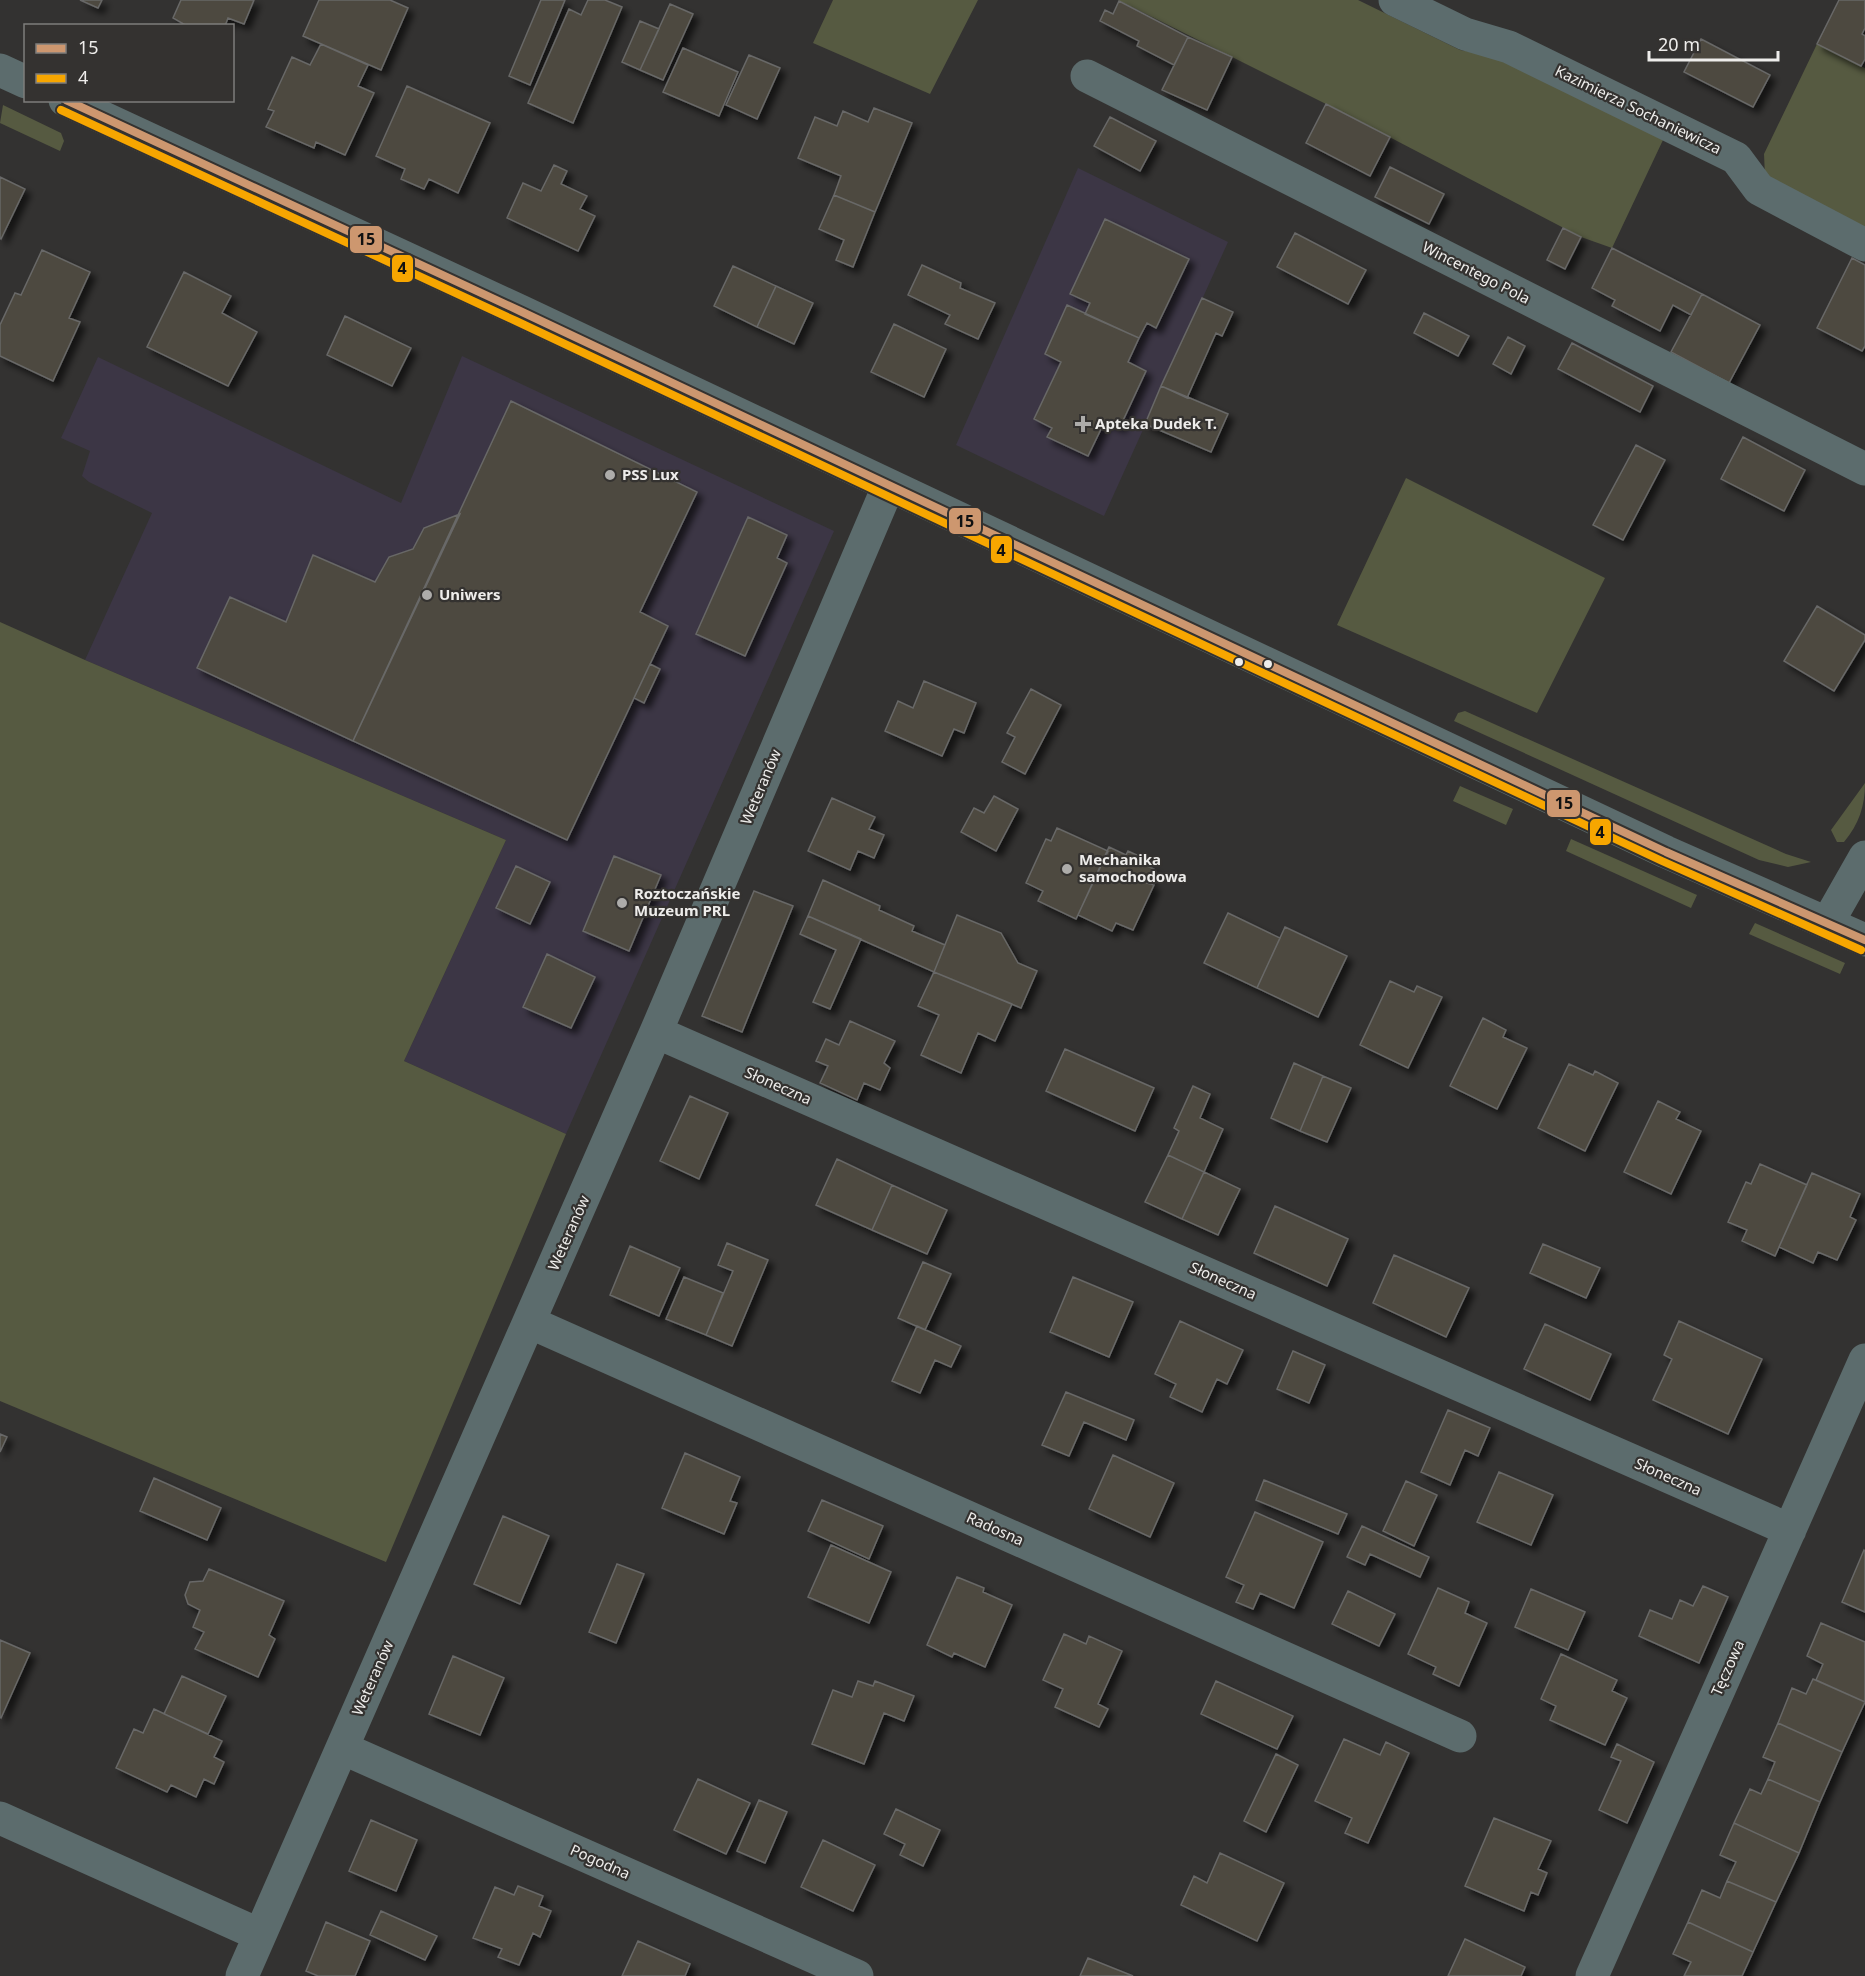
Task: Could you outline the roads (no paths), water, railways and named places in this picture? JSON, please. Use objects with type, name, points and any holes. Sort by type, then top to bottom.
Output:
[{"type":"street","name":"Kazimierza Sochaniewicza","points":[[1395,0],[1429,8],[1465,34],[1509,47],[1736,158],[1759,189],[1865,245]]},
{"type":"street","points":[[0,70],[24,81]]},
{"type":"street","name":"Wincentego Pola","points":[[1087,76],[1865,469]]},
{"type":"street","points":[[69,102],[520,311],[888,487],[1666,852],[1865,940]]},
{"type":"street","name":"Weteranów","points":[[242,1976],[656,1032],[888,487]]},
{"type":"street","points":[[1828,922],[1865,857]]},
{"type":"street","name":"Słoneczna","points":[[656,1032],[1790,1530]]},
{"type":"street","name":"Radosna","points":[[529,1322],[1460,1737]]},
{"type":"street","name":"Tęczowa","points":[[1592,1976],[1865,1360]]},
{"type":"street","name":"Pogodna","points":[[342,1748],[857,1976]]},
{"type":"street","points":[[0,1818],[260,1935]]},
{"type":"place","name":"Apteka Dudek T.","points":[[1083,424]]},
{"type":"place","name":"PSS Lux","points":[[610,475]]},
{"type":"place","name":"Uniwers","points":[[427,595]]},
{"type":"place","name":"Mechanika samochodowa","points":[[1067,869]]},
{"type":"place","name":"Roztoczańskie Muzeum PRL","points":[[622,903]]}]
